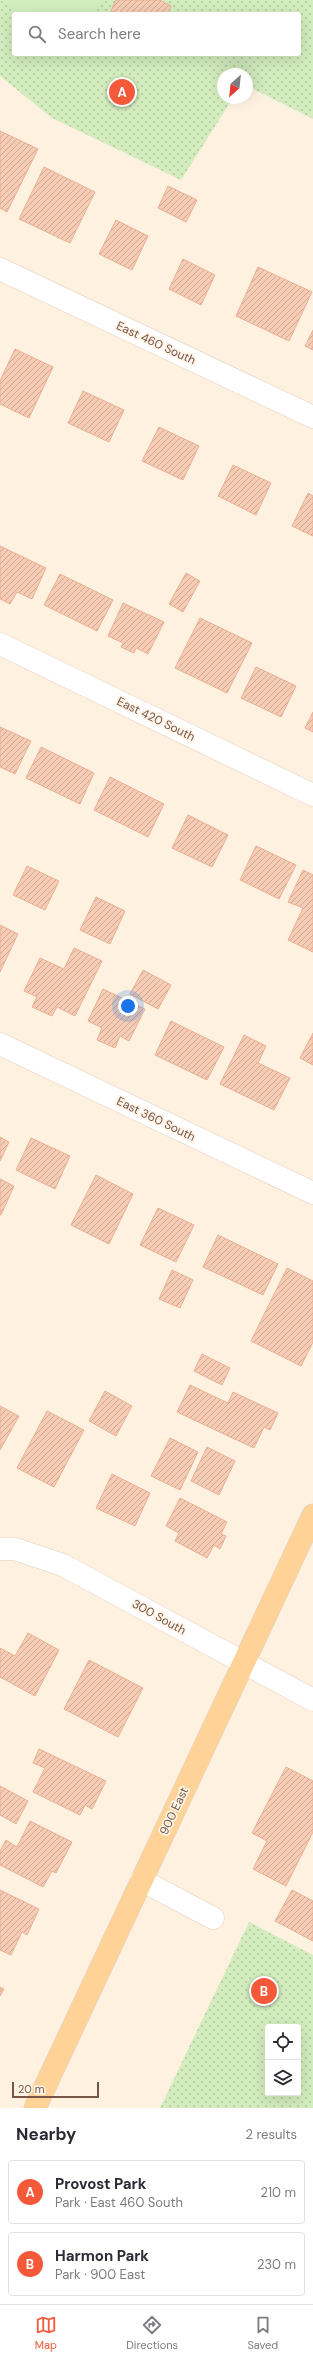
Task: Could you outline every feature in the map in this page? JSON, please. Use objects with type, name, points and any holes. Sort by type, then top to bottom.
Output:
[{"type":"main road","name":"900 East","points":[[35,2108],[313,1515]]},
{"type":"street","name":"East 460 South","points":[[0,269],[313,417]]},
{"type":"street","name":"East 420 South","points":[[0,644],[313,795]]},
{"type":"street","name":"East 360 South","points":[[0,1044],[313,1194]]},
{"type":"street","name":"300 South","points":[[0,1549],[15,1550],[63,1565],[313,1700]]},
{"type":"street","points":[[141,1880],[213,1918]]},
{"type":"green space","points":[[0,0],[313,0],[313,119],[253,89],[253,68],[217,68],[217,104],[229,104],[181,180],[52,118],[0,76]]},
{"type":"green space","points":[[0,0],[102,0],[95,12],[18,12]]},
{"type":"green space","points":[[249,1922],[313,1955],[313,2108],[160,2108]]},
{"type":"building","points":[[116,0],[160,0],[171,6],[168,12],[111,11]]},
{"type":"building","points":[[0,131],[38,149],[7,212],[0,208]]},
{"type":"building","points":[[44,167],[95,192],[70,243],[19,219]]},
{"type":"building","points":[[168,186],[197,200],[186,222],[158,208]]},
{"type":"building","points":[[116,220],[148,236],[132,270],[99,254]]},
{"type":"building","points":[[183,259],[215,275],[201,305],[169,289]]},
{"type":"building","points":[[258,267],[312,292],[289,341],[236,316]]},
{"type":"building","points":[[313,330],[313,350],[305,346]]},
{"type":"building","points":[[15,349],[53,367],[29,418],[0,404],[0,381]]},
{"type":"building","points":[[83,391],[124,410],[109,442],[68,423]]},
{"type":"building","points":[[159,427],[199,446],[183,480],[142,461]]},
{"type":"building","points":[[233,465],[271,483],[256,515],[218,496]]},
{"type":"building","points":[[308,493],[313,496],[313,536],[292,526]]},
{"type":"building","points":[[0,546],[46,568],[32,599],[17,592],[10,604],[0,599]]},
{"type":"building","points":[[186,573],[200,581],[183,612],[169,604]]},
{"type":"building","points":[[60,574],[113,600],[97,631],[44,605]]},
{"type":"building","points":[[123,603],[164,622],[148,654],[136,648],[134,653],[121,647],[123,643],[108,636]]},
{"type":"building","points":[[200,618],[252,643],[227,693],[175,668]]},
{"type":"building","points":[[256,667],[296,686],[281,717],[241,698]]},
{"type":"building","points":[[313,712],[313,732],[305,728]]},
{"type":"building","points":[[0,727],[31,741],[15,774],[0,767]]},
{"type":"building","points":[[41,747],[94,773],[80,804],[26,778]]},
{"type":"building","points":[[110,777],[164,804],[148,837],[94,810]]},
{"type":"building","points":[[188,815],[228,835],[212,867],[172,848]]},
{"type":"building","points":[[256,846],[296,865],[279,899],[240,880]]},
{"type":"building","points":[[27,866],[59,881],[45,910],[13,895]]},
{"type":"building","points":[[303,870],[313,875],[313,952],[288,940],[303,908],[288,902]]},
{"type":"building","points":[[96,897],[125,911],[110,944],[80,930]]},
{"type":"building","points":[[0,925],[18,934],[0,972]]},
{"type":"building","points":[[74,948],[102,961],[75,1016],[57,1007],[52,1016],[32,1007],[37,997],[24,991],[40,958],[64,969]]},
{"type":"building","points":[[143,970],[171,985],[158,1009],[130,994]]},
{"type":"building","points":[[103,989],[145,1009],[129,1041],[120,1036],[115,1048],[97,1040],[102,1028],[88,1021]]},
{"type":"building","points":[[171,1021],[224,1047],[207,1080],[155,1055]]},
{"type":"building","points":[[313,1033],[313,1065],[300,1058]]},
{"type":"building","points":[[244,1035],[266,1046],[258,1063],[290,1078],[274,1110],[220,1084]]},
{"type":"building","points":[[0,1137],[9,1142],[0,1161]]},
{"type":"building","points":[[31,1138],[70,1156],[55,1189],[16,1170]]},
{"type":"building","points":[[96,1175],[133,1194],[109,1244],[71,1225]]},
{"type":"building","points":[[0,1179],[14,1186],[1,1215],[0,1215]]},
{"type":"building","points":[[158,1208],[194,1225],[176,1262],[140,1245]]},
{"type":"building","points":[[218,1235],[278,1264],[263,1295],[203,1267]]},
{"type":"building","points":[[287,1268],[313,1281],[313,1342],[301,1366],[251,1341]]},
{"type":"building","points":[[172,1270],[193,1280],[180,1308],[159,1299]]},
{"type":"building","points":[[202,1354],[230,1368],[222,1385],[194,1371]]},
{"type":"building","points":[[190,1385],[228,1403],[233,1392],[278,1413],[270,1430],[264,1427],[254,1448],[177,1412]]},
{"type":"building","points":[[105,1391],[132,1406],[116,1436],[89,1421]]},
{"type":"building","points":[[0,1406],[19,1416],[0,1450]]},
{"type":"building","points":[[47,1411],[84,1430],[54,1487],[17,1468]]},
{"type":"building","points":[[170,1438],[198,1452],[180,1490],[151,1476]]},
{"type":"building","points":[[207,1447],[235,1461],[219,1495],[191,1481]]},
{"type":"building","points":[[112,1474],[150,1493],[135,1526],[96,1508]]},
{"type":"building","points":[[180,1498],[227,1522],[221,1534],[226,1536],[220,1549],[214,1545],[207,1558],[175,1541],[179,1533],[166,1526]]},
{"type":"building","points":[[28,1633],[59,1650],[35,1696],[0,1677],[0,1648],[15,1656]]},
{"type":"building","points":[[89,1660],[143,1688],[118,1737],[64,1709]]},
{"type":"building","points":[[39,1749],[106,1781],[92,1809],[85,1805],[80,1815],[33,1792],[45,1768],[33,1763]]},
{"type":"building","points":[[286,1767],[313,1781],[313,1832],[286,1886],[253,1869],[267,1841],[252,1833]]},
{"type":"building","points":[[0,1786],[28,1801],[16,1824],[0,1815]]},
{"type":"building","points":[[30,1821],[72,1842],[56,1873],[52,1871],[43,1887],[0,1865],[0,1851],[6,1840],[17,1847]]},
{"type":"building","points":[[0,1890],[39,1909],[27,1935],[22,1932],[11,1955],[0,1950]]},
{"type":"building","points":[[292,1890],[313,1901],[313,1941],[275,1921]]},
{"type":"building","points":[[0,1987],[4,1989],[0,1996]]},
{"type":"place","name":"Provost Park","points":[[122,92]]},
{"type":"place","name":"Harmon Park","points":[[264,1991]]}]
